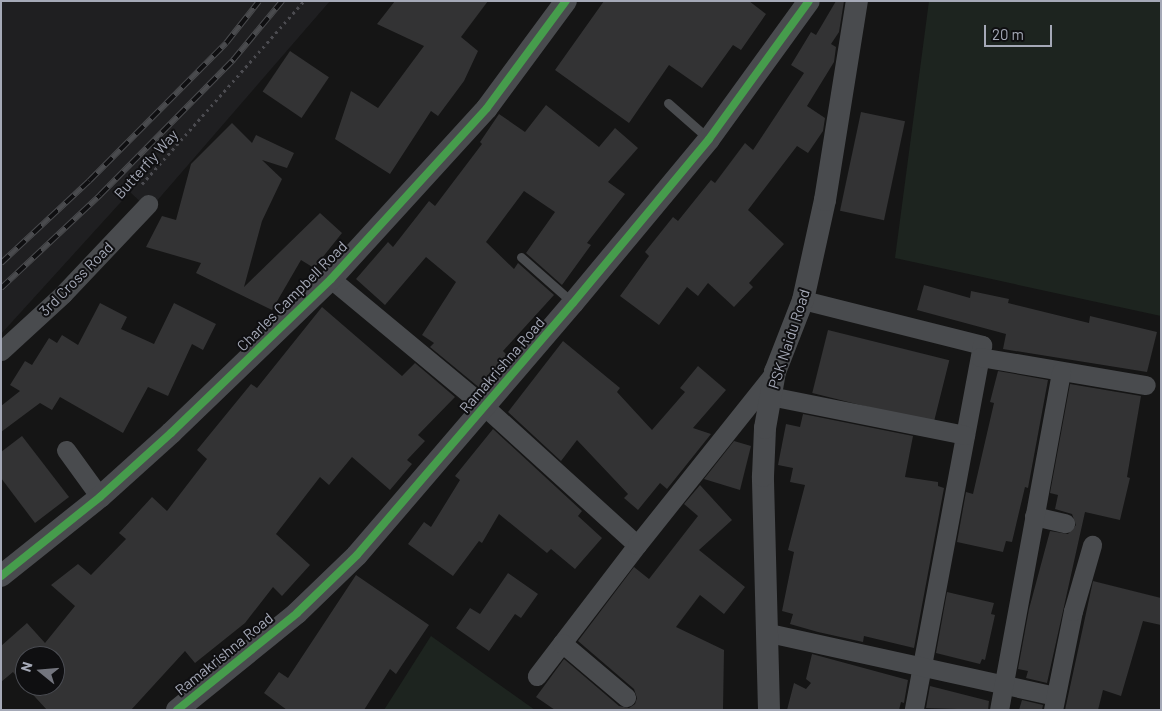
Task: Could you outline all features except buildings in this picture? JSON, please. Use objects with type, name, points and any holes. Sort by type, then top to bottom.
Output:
[{"type":"street","name":"Charles Campbell Road","points":[[1,576],[100,497],[212,396],[331,280],[486,108],[566,1]]},
{"type":"street","name":"Ramakrishna Road","points":[[177,710],[331,582],[573,303],[709,139],[809,1]]},
{"type":"street","name":"PSK Naidu Road","points":[[769,710],[769,633],[763,476],[770,396],[776,372],[803,300],[825,200],[857,1]]},
{"type":"street","name":"3rd Cross Road","points":[[1,351],[63,294],[142,198]]},
{"type":"street","points":[[331,280],[485,406],[637,545]]},
{"type":"street","points":[[803,300],[982,345],[914,710]]},
{"type":"street","points":[[980,357],[1146,385]]},
{"type":"street","points":[[537,676],[637,545],[776,372]]},
{"type":"street","points":[[999,710],[1061,372]]},
{"type":"street","points":[[770,396],[965,435]]},
{"type":"street","points":[[66,450],[100,497]]},
{"type":"street","points":[[1034,516],[1065,523]]},
{"type":"street","points":[[769,633],[1004,685],[1054,703],[1073,611],[1092,545]]},
{"type":"street","points":[[562,643],[626,697]]},
{"type":"lane","points":[[668,102],[709,139]]},
{"type":"lane","points":[[521,256],[573,303]]},
{"type":"shaded area","points":[[1,1],[330,1],[149,210],[130,192],[1,334]]},
{"type":"shaded area","points":[[929,1],[1161,1],[1161,316],[895,258]]},
{"type":"shaded area","points":[[431,636],[535,710],[384,710]]},
{"type":"railway","points":[[1,263],[89,181],[226,43],[259,1]]},
{"type":"railway","points":[[1,288],[100,195],[233,60],[282,1]]},
{"type":"cycle path","points":[[1,576],[100,497],[171,433],[331,279],[487,108],[566,1]]},
{"type":"cycle path","points":[[177,710],[297,613],[357,555],[573,303],[709,139],[809,1]]}]
